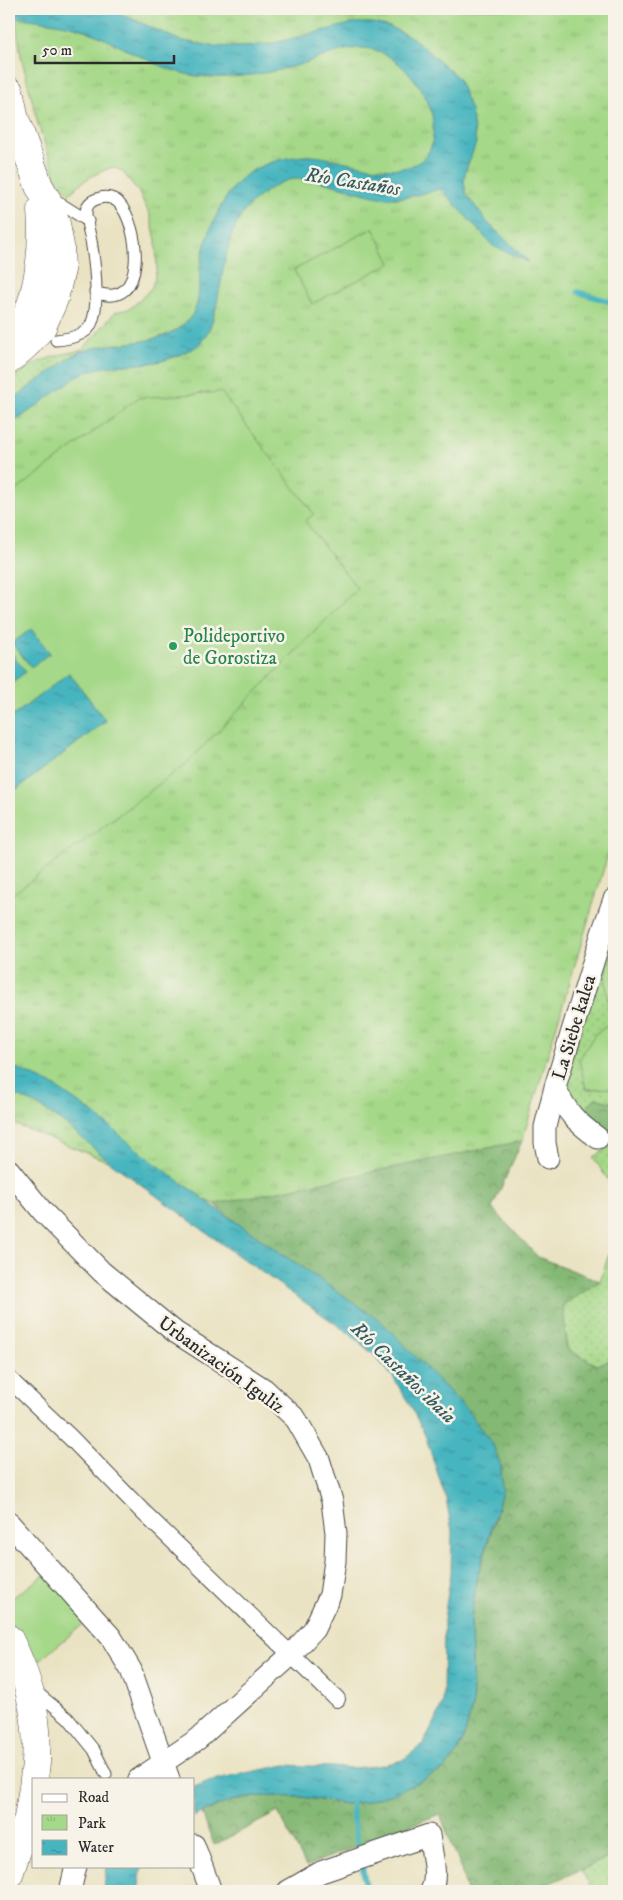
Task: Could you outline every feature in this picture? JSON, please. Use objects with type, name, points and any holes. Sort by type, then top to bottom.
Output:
[{"type":"street","points":[[9,90],[16,119],[42,200],[48,254],[47,272],[38,310],[40,323],[49,334],[10,355]]},
{"type":"street","points":[[10,355],[34,296],[39,267],[42,200]]},
{"type":"street","name":"La Siebe kalea","points":[[548,1158],[544,1143],[555,1087],[614,899]]},
{"type":"street","points":[[555,1087],[566,1109],[583,1127],[598,1138]]},
{"type":"street","name":"Urbanización Iguliz","points":[[9,1170],[42,1212],[102,1272],[175,1332],[264,1389],[296,1419],[320,1459],[332,1502],[336,1533],[335,1562],[330,1594],[314,1629],[291,1655],[166,1770],[142,1778]]},
{"type":"street","points":[[9,1379],[337,1699]]},
{"type":"street","points":[[9,1523],[111,1637],[131,1670],[166,1770]]},
{"type":"street","points":[[9,1639],[28,1684],[36,1723],[36,1764],[34,1778]]},
{"type":"street","points":[[9,1874],[28,1818],[32,1791]]},
{"type":"street","points":[[288,1891],[321,1872],[428,1835],[434,1870],[431,1891]]},
{"type":"street","points":[[195,1848],[208,1882]]},
{"type":"street","points":[[70,1891],[76,1868]]},
{"type":"lane","points":[[49,334],[69,339],[87,330],[93,322],[96,311],[95,292],[92,248],[86,213],[88,205],[93,200],[101,197],[117,202],[123,210],[134,242],[134,273],[129,285],[121,294],[109,297],[95,292]]},
{"type":"lane","points":[[42,200],[61,204],[88,221]]},
{"type":"lane","points":[[28,1684],[68,1718],[94,1750],[106,1774]]},
{"type":"green space","points":[[14,9],[614,9],[614,843],[610,848],[522,1141],[215,1204],[9,1122],[9,402],[82,350],[115,312],[129,309],[140,300],[152,287],[157,268],[156,240],[150,215],[138,191],[122,171],[113,167],[101,172],[84,181],[70,194],[57,180],[38,124],[21,56]]},
{"type":"green space","points":[[373,228],[391,263],[312,304],[294,270]]},
{"type":"green space","points":[[82,350],[9,402],[9,381],[18,374],[43,360]]},
{"type":"green space","name":"Polideportivo de Gorostiza","points":[[221,392],[314,514],[305,521],[357,588],[186,764],[9,897],[9,795],[106,721],[69,673],[9,719],[9,684],[25,672],[9,650],[9,496],[138,398]]},
{"type":"green space","points":[[606,943],[613,949],[605,977],[611,1023],[595,1034],[586,1089],[614,1088],[614,1103],[595,1098],[583,1112],[571,1106],[563,1085]]},
{"type":"green space","points":[[613,949],[614,1088],[586,1089],[579,1060],[595,1034],[611,1023],[605,977]]},
{"type":"green space","points":[[595,1098],[614,1103],[614,1148],[583,1112]]},
{"type":"green space","points":[[522,1141],[492,1208],[538,1257],[600,1281],[563,1305],[567,1349],[597,1365],[614,1359],[614,1855],[532,1891],[467,1891],[459,1863],[440,1814],[306,1866],[278,1812],[214,1845],[202,1813],[231,1801],[261,1796],[301,1797],[346,1804],[365,1802],[389,1795],[458,1751],[466,1731],[473,1703],[471,1622],[473,1602],[478,1575],[496,1517],[501,1466],[215,1204]]},
{"type":"green space","points":[[612,1145],[614,1148],[614,1189],[593,1157]]},
{"type":"green space","points":[[614,1239],[614,1359],[597,1365],[567,1349],[563,1305],[600,1281]]},
{"type":"green space","points":[[46,1574],[88,1620],[32,1667],[9,1619],[9,1600]]},
{"type":"green space","points":[[614,1855],[614,1891],[593,1891],[581,1870]]},
{"type":"water","name":"Río Castaños","points":[[9,9],[111,9],[179,40],[212,46],[241,47],[270,44],[354,23],[374,23],[390,27],[413,38],[458,78],[471,110],[476,143],[465,173],[466,194],[487,222],[529,262],[493,246],[441,189],[408,197],[388,198],[364,194],[311,180],[288,180],[274,186],[261,195],[240,218],[228,246],[216,308],[207,333],[198,345],[172,358],[158,362],[105,367],[79,375],[9,426],[9,402],[74,355],[88,349],[164,336],[177,329],[189,319],[198,300],[201,262],[211,227],[223,202],[239,181],[247,174],[268,163],[301,156],[321,157],[383,168],[397,169],[411,166],[426,156],[431,145],[433,133],[429,104],[416,82],[397,62],[375,50],[364,48],[349,49],[289,68],[263,73],[223,77],[196,76],[170,69],[79,28],[9,16]]},
{"type":"water","points":[[31,629],[50,653],[31,667],[12,643]]},
{"type":"water","points":[[9,650],[26,672],[9,684]]},
{"type":"water","points":[[69,673],[106,721],[9,795],[9,719]]},
{"type":"water","name":"Río Castaños ibaia","points":[[9,1065],[51,1084],[92,1112],[148,1158],[237,1223],[382,1322],[467,1410],[493,1445],[501,1466],[502,1492],[478,1575],[473,1602],[471,1622],[473,1703],[466,1731],[458,1751],[446,1768],[389,1795],[365,1802],[346,1804],[301,1797],[261,1796],[231,1801],[195,1816],[195,1787],[211,1780],[285,1765],[352,1768],[377,1766],[403,1760],[423,1744],[443,1702],[444,1619],[451,1573],[452,1531],[446,1499],[425,1435],[410,1405],[393,1377],[373,1354],[350,1334],[233,1252],[110,1162],[69,1127],[37,1105],[9,1092]]},
{"type":"water","points":[[107,1868],[142,1868],[138,1891],[103,1891]]},
{"type":"waterway","points":[[578,292],[614,303]]},
{"type":"waterway","points":[[351,1797],[353,1820],[367,1891]]},
{"type":"place","name":"Polideportivo de Gorostiza","points":[[173,646]]}]
